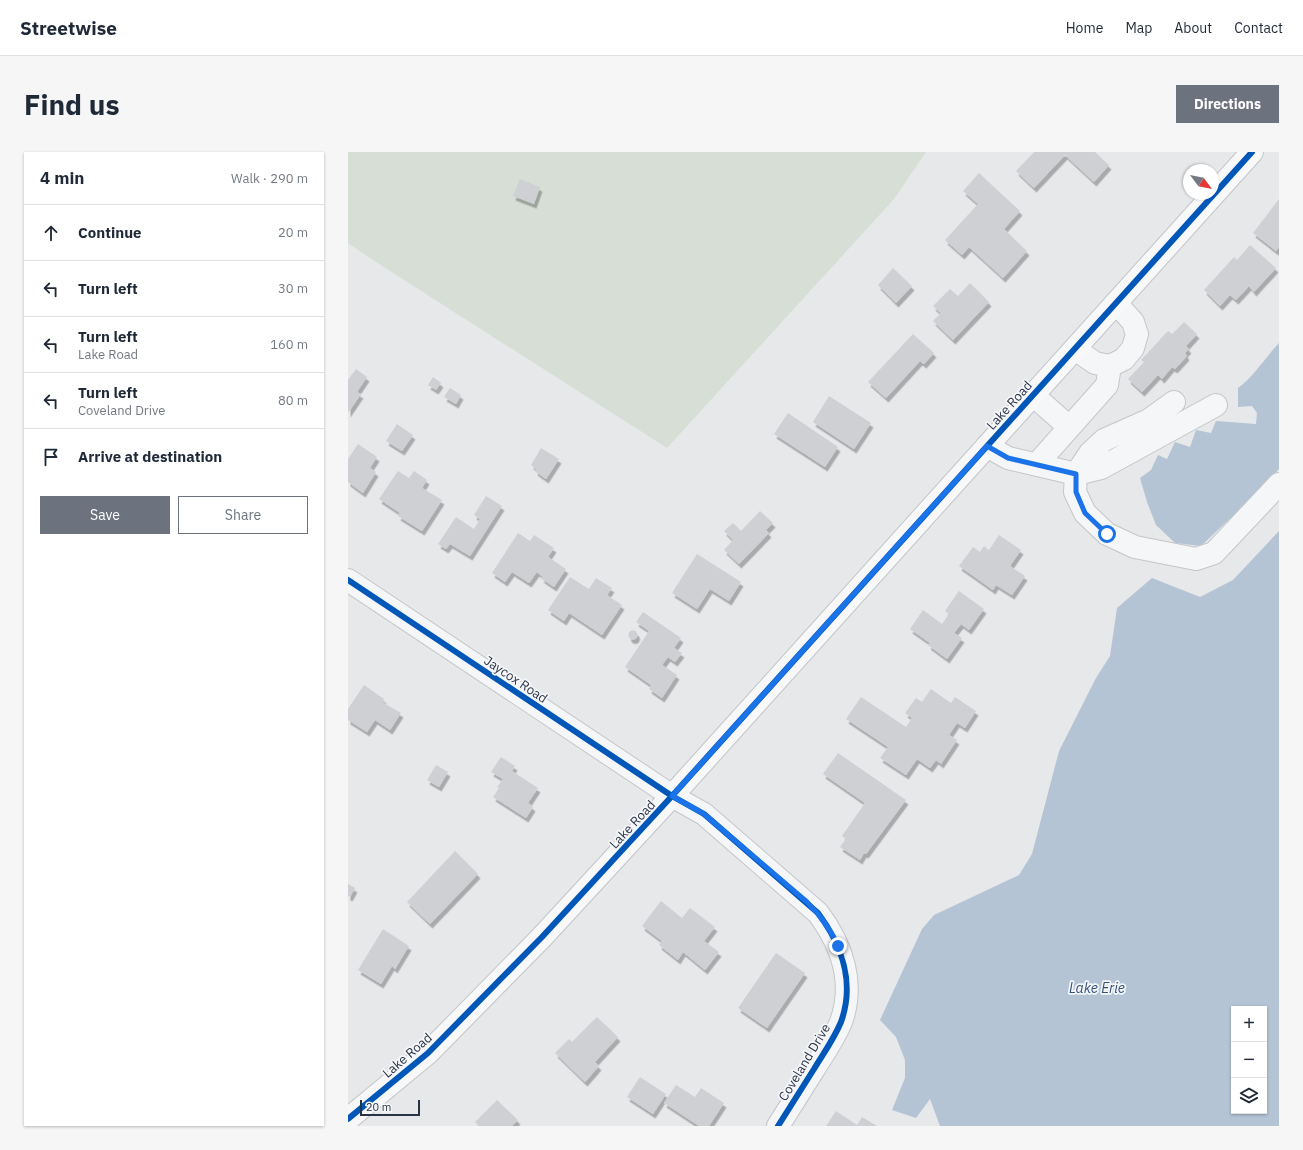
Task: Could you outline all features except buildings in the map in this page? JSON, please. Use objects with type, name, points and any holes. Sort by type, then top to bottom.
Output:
[{"type":"main road","name":"Lake Road","points":[[348,1119],[428,1054],[542,937],[672,796],[1252,152]]},
{"type":"street","points":[[1075,349],[1095,363],[1110,366],[1124,359],[1133,348],[1137,334],[1133,322],[1116,303]]},
{"type":"street","points":[[1036,465],[1107,385],[1110,366]]},
{"type":"street","points":[[1033,395],[1069,427]]},
{"type":"street","points":[[1174,402],[1149,420],[1104,440],[1090,452],[1076,474],[1076,492],[1085,513],[1107,534],[1135,547],[1196,559],[1214,553],[1279,484]]},
{"type":"street","points":[[987,446],[1008,458],[1076,474],[1101,468],[1216,405]]},
{"type":"street","name":"Jaycox Road","points":[[348,580],[672,796]]},
{"type":"street","name":"Coveland Drive","points":[[672,796],[704,814],[807,902],[830,929],[844,964],[846,983],[845,1002],[841,1021],[833,1038],[778,1126]]},
{"type":"shaded area","points":[[348,152],[926,152],[894,199],[667,448],[348,243]]},
{"type":"water","points":[[1279,343],[1279,469],[1261,489],[1201,546],[1175,543],[1156,525],[1140,478],[1151,470],[1158,455],[1167,459],[1175,442],[1190,447],[1196,430],[1211,433],[1216,421],[1256,424],[1257,413],[1252,406],[1238,407],[1238,388]]},
{"type":"water","name":"Lake Erie","points":[[1279,531],[1279,1126],[940,1126],[930,1099],[916,1118],[892,1110],[905,1078],[905,1060],[896,1037],[880,1020],[922,929],[934,915],[1019,875],[1032,854],[1059,751],[1096,678],[1110,656],[1117,608],[1152,578],[1200,597],[1233,580]]},
{"type":"cycle path","points":[[348,1119],[428,1053],[542,937],[672,796],[1252,152]]},
{"type":"cycle path","points":[[348,580],[672,796],[704,814],[818,913],[834,938],[840,951],[846,979],[847,993],[845,1007],[841,1022],[832,1040],[778,1126]]},
{"type":"route","points":[[838,946],[830,929],[807,902],[704,814],[672,796],[987,446],[1008,458],[1076,474],[1076,492],[1085,513],[1107,534]]}]
